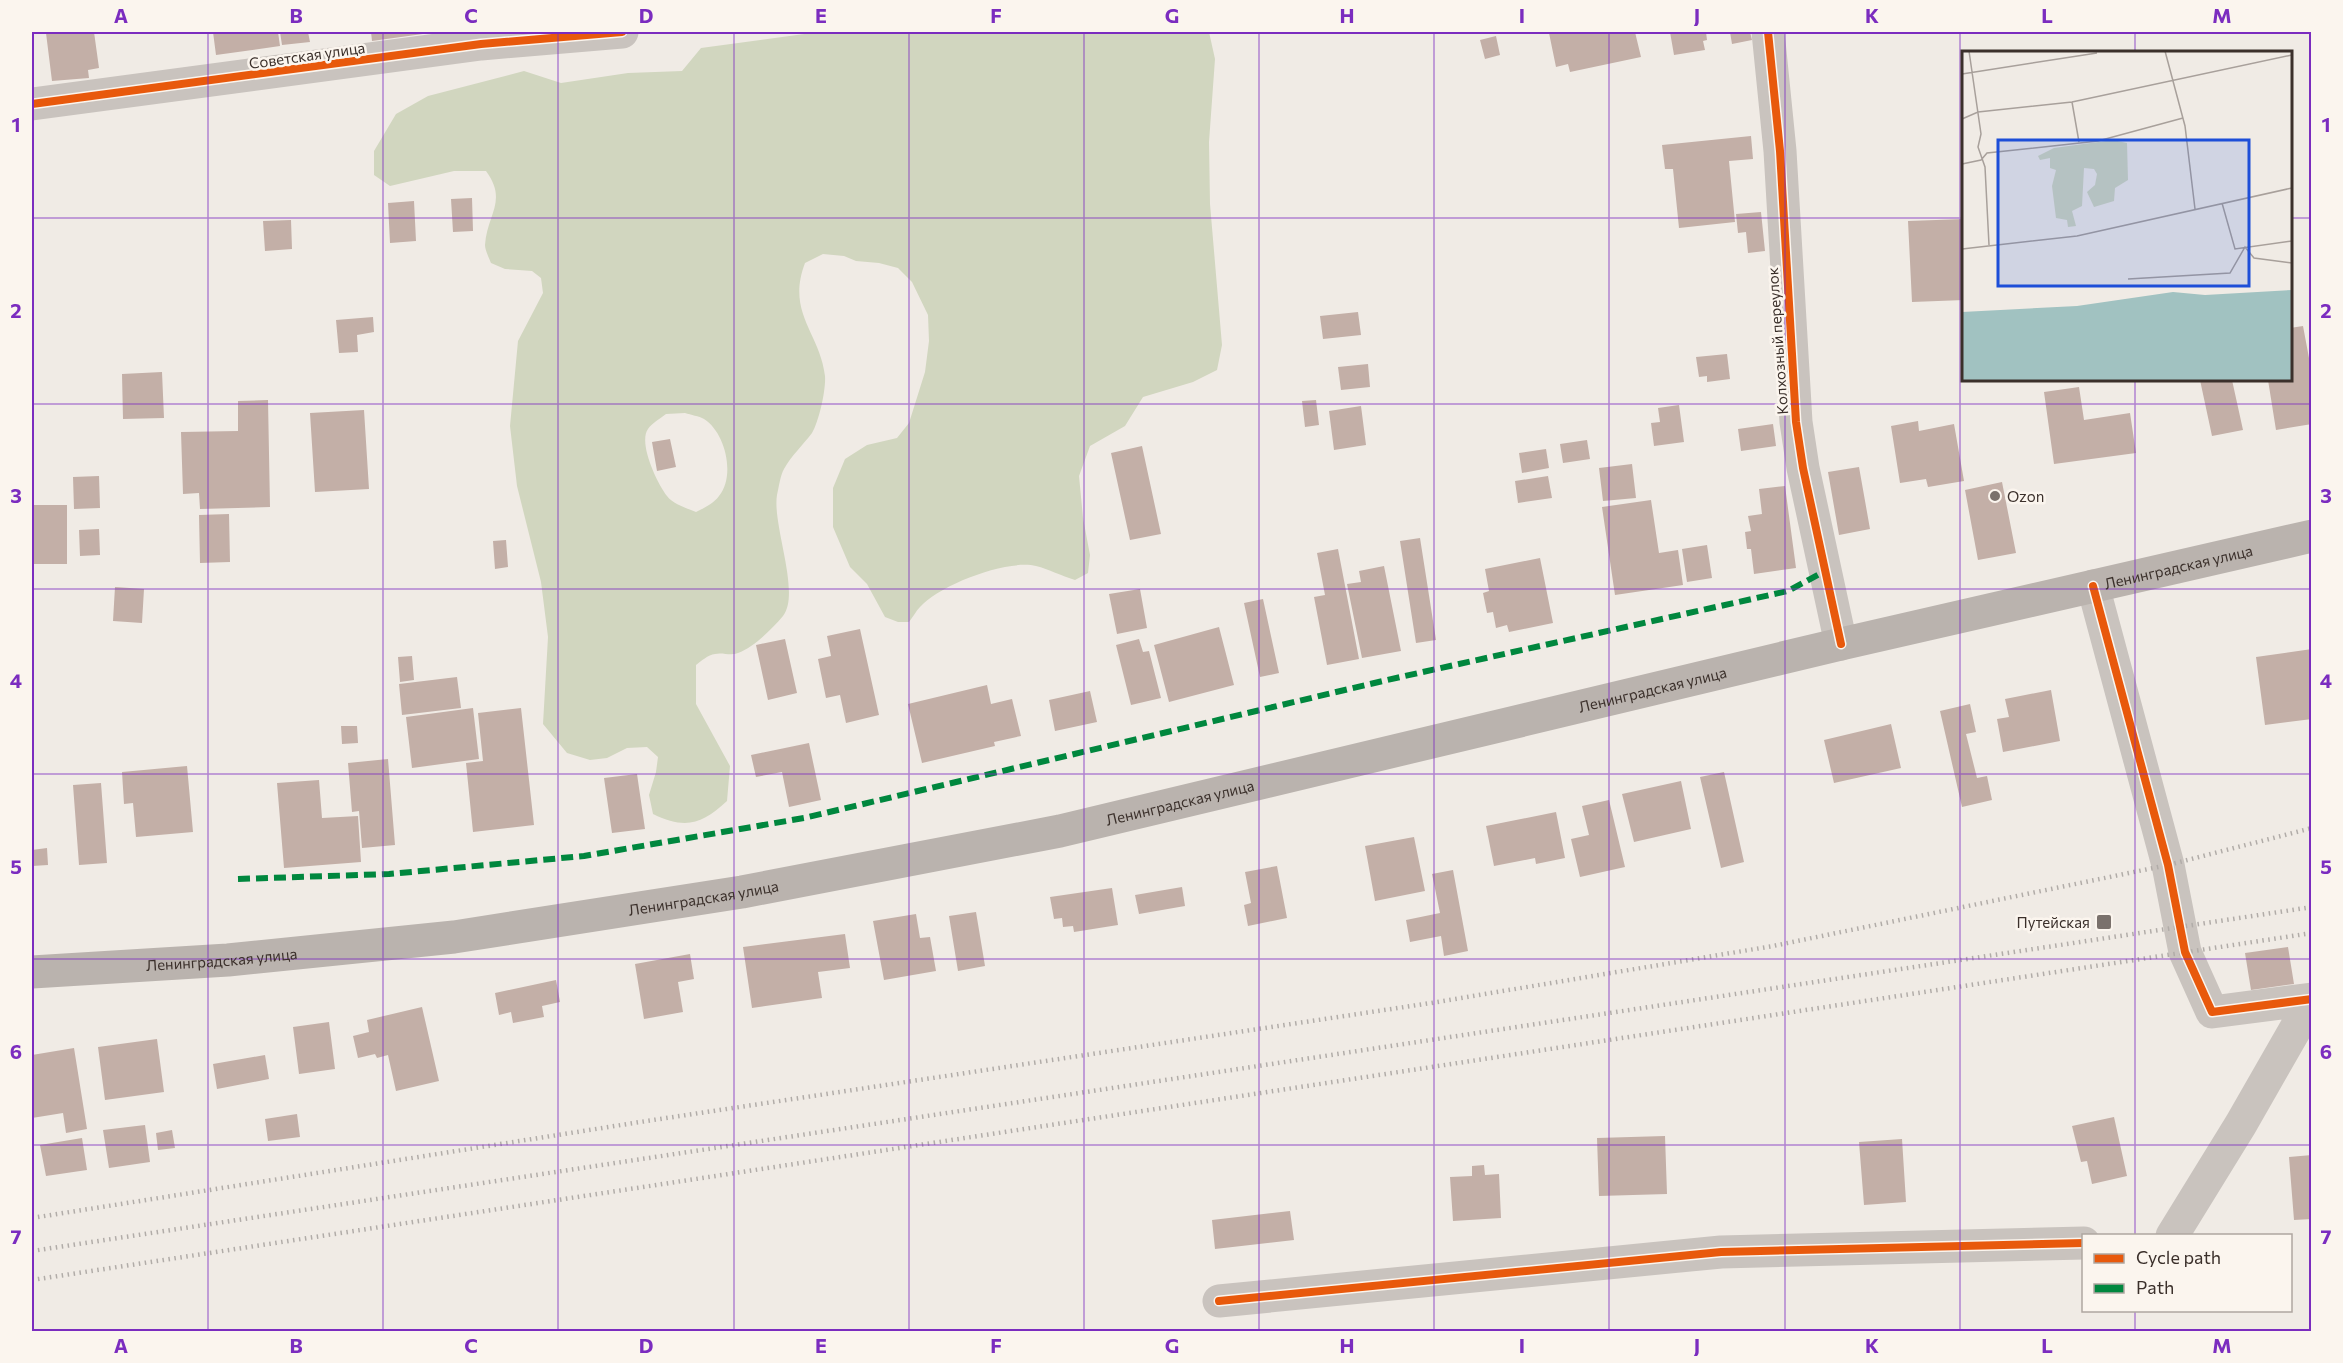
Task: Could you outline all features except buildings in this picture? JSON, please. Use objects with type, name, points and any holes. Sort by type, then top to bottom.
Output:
[{"type":"main road","name":"Ленинградская улица","points":[[32,972],[228,960],[454,937],[742,892],[1060,831],[1841,644],[2312,536]]},
{"type":"street","name":"Советская улица","points":[[32,104],[481,44],[622,32]]},
{"type":"street","name":"Колхозный переулок","points":[[1767,32],[1780,151],[1796,422],[1803,468],[1841,644]]},
{"type":"street","points":[[2093,586],[2168,865],[2185,952],[2212,1012],[2311,1000]]},
{"type":"street","points":[[2173,1234],[2241,1124],[2311,1000]]},
{"type":"street","points":[[1219,1301],[1721,1252],[2082,1243]]},
{"type":"green space","points":[[819,32],[1209,32],[1215,59],[1209,142],[1210,204],[1222,345],[1217,370],[1193,382],[1143,397],[1125,426],[1090,446],[1079,476],[1083,518],[1090,555],[1088,573],[1075,580],[1036,566],[1008,566],[992,570],[942,590],[920,607],[909,622],[898,622],[885,617],[867,584],[850,567],[833,527],[833,488],[845,459],[867,445],[897,438],[909,423],[925,372],[929,341],[928,315],[912,282],[898,268],[879,263],[856,261],[844,256],[823,254],[805,263],[800,280],[799,296],[806,322],[822,361],[825,382],[822,405],[815,428],[784,469],[777,495],[778,523],[788,576],[788,605],[779,621],[750,647],[735,654],[712,655],[696,665],[696,704],[730,766],[727,801],[710,815],[684,823],[653,814],[649,795],[658,757],[647,747],[627,748],[607,758],[590,760],[567,753],[543,724],[548,637],[541,582],[517,486],[510,426],[518,341],[543,293],[541,278],[532,271],[505,269],[491,263],[485,245],[496,199],[492,182],[486,171],[454,171],[390,186],[374,175],[374,151],[396,114],[428,96],[524,71],[561,83],[628,73],[682,71],[701,48]],"holes":[[[685,413],[702,418],[711,425],[718,434],[726,454],[727,477],[724,487],[711,504],[696,512],[676,504],[667,496],[654,473],[645,444],[648,429],[654,423],[666,414]]]},
{"type":"railway","points":[[32,1218],[640,1122],[1431,1003],[1773,946],[2168,865],[2312,828]]},
{"type":"railway","points":[[32,1251],[2312,907]]},
{"type":"railway","points":[[32,1280],[2312,933]]},
{"type":"marked path","points":[[238,879],[389,874],[584,856],[804,818],[1387,680],[1788,591],[1825,571]]},
{"type":"cycle path","points":[[32,104],[481,44],[622,32]]},
{"type":"cycle path","points":[[1768,32],[1780,151],[1796,422],[1803,468],[1841,644]]},
{"type":"cycle path","points":[[2093,586],[2168,865],[2185,952],[2212,1012],[2312,999]]},
{"type":"cycle path","points":[[1219,1301],[1721,1252],[2082,1243]]},
{"type":"place","name":"Ozon","points":[[1995,496]]},
{"type":"place","name":"Путейская","points":[[2104,922]]}]
